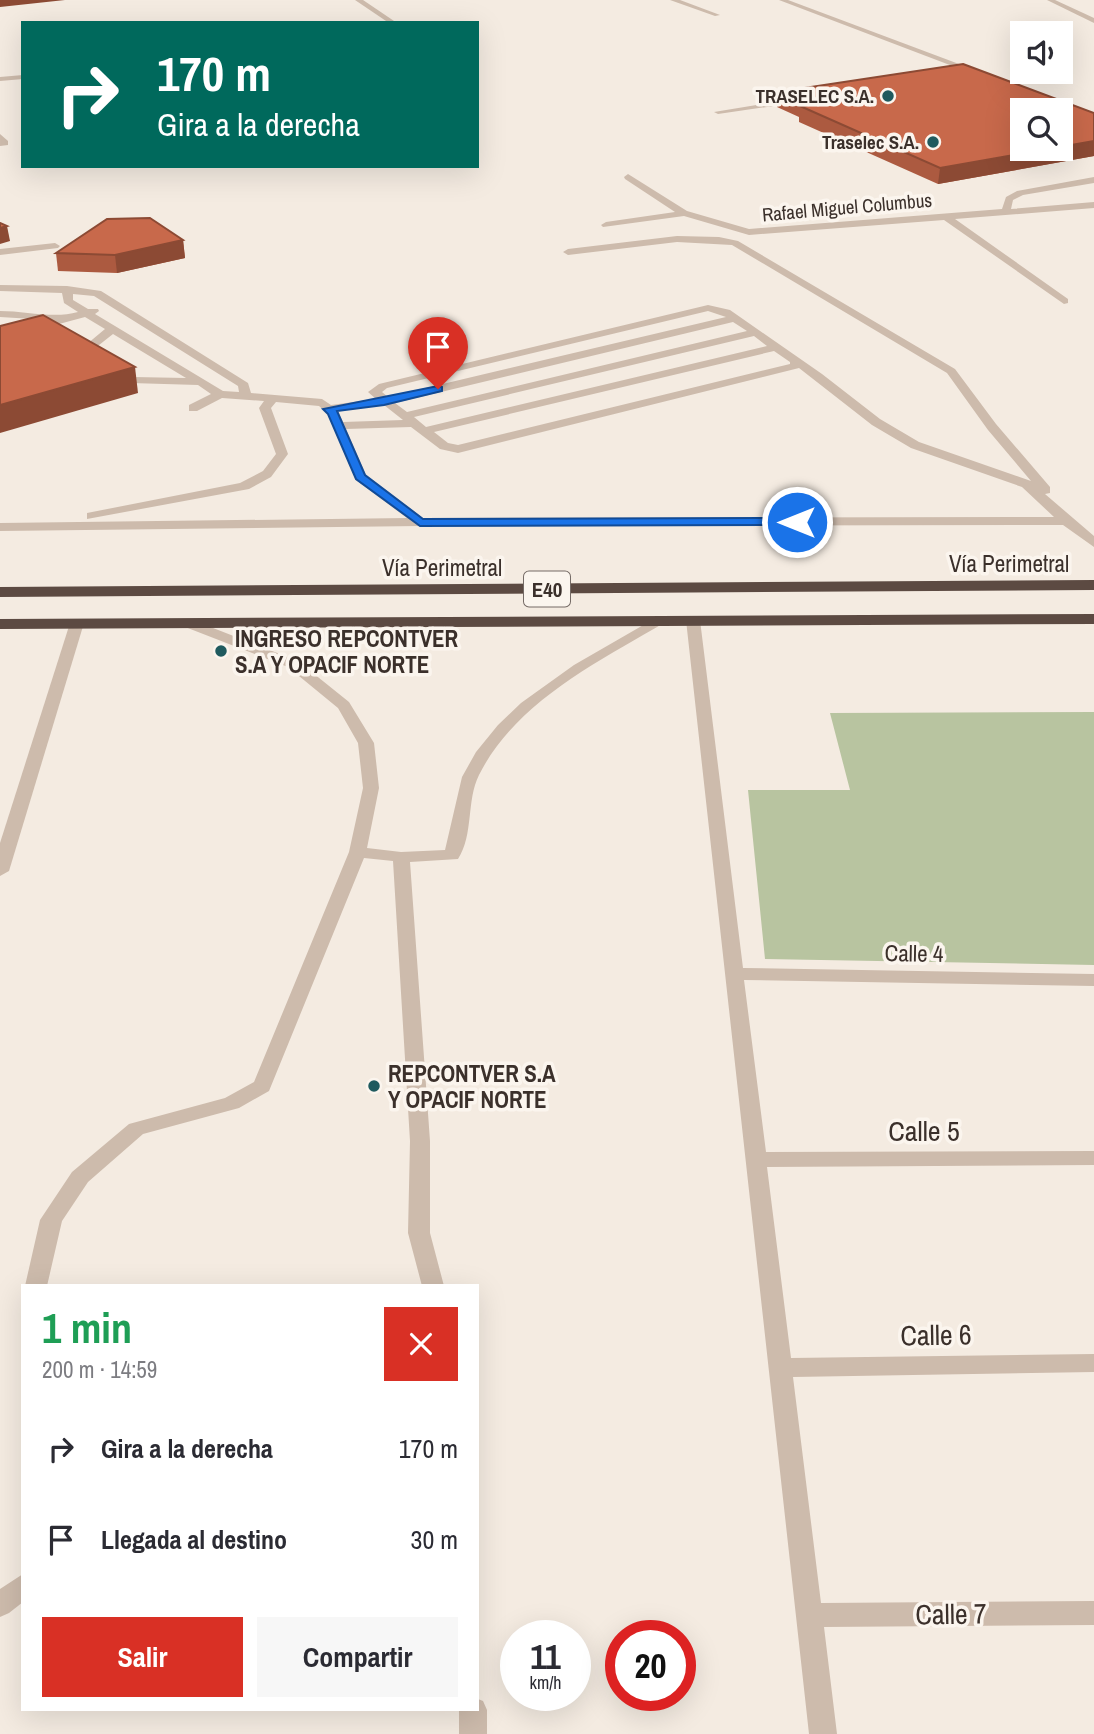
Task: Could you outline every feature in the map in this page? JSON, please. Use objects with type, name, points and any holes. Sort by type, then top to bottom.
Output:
[{"type":"highway","name":"Vía Perimetral","points":[[0,592],[1094,585]]},
{"type":"highway","name":"E40","points":[[0,624],[1094,619]]},
{"type":"street","points":[[358,0],[391,21]]},
{"type":"street","points":[[673,0],[717,15]]},
{"type":"street","points":[[782,0],[986,76]]},
{"type":"street","points":[[1050,0],[1094,20]]},
{"type":"street","points":[[952,76],[974,71]]},
{"type":"street","points":[[0,79],[21,77]]},
{"type":"street","points":[[718,112],[815,97]]},
{"type":"street","points":[[0,137],[5,143],[0,143]]},
{"type":"street","points":[[628,177],[684,213]]},
{"type":"street","points":[[1006,212],[1009,199],[1020,192],[1094,180]]},
{"type":"street","name":"Rafael Miguel Columbus","points":[[606,225],[684,213],[749,232],[1094,205]]},
{"type":"street","points":[[945,216],[1064,301]]},
{"type":"street","points":[[568,252],[657,242],[722,239],[735,243],[951,371],[992,427],[1038,480],[1066,521]]},
{"type":"street","points":[[0,252],[55,246]]},
{"type":"street","points":[[0,289],[67,289],[97,293],[244,385],[245,396]]},
{"type":"street","points":[[67,289],[68,301],[220,394],[322,403],[338,426],[360,477],[420,522]]},
{"type":"street","points":[[15,334],[117,304]]},
{"type":"street","points":[[796,361],[790,369],[457,449],[448,449],[375,395],[376,388],[683,314],[719,309],[796,361],[876,422],[915,445],[1027,484],[1094,543]]},
{"type":"street","points":[[0,314],[30,314],[64,320]]},
{"type":"street","points":[[94,356],[87,349],[112,329]]},
{"type":"street","points":[[413,423],[754,333]]},
{"type":"street","points":[[338,426],[413,423],[776,347]]},
{"type":"street","points":[[110,367],[131,380],[203,382]]},
{"type":"street","points":[[193,408],[220,394]]},
{"type":"street","points":[[51,525],[244,486],[267,474],[282,454],[265,408],[273,398]]},
{"type":"street","points":[[328,409],[384,402]]},
{"type":"street","points":[[0,527],[420,522],[1066,521]]},
{"type":"street","points":[[358,852],[401,857],[452,855],[470,776],[491,741],[529,705],[593,659],[659,620]]},
{"type":"street","points":[[693,620],[823,1734]]},
{"type":"street","points":[[36,1284],[51,1220],[79,1177],[136,1129],[232,1103],[262,1086],[358,852],[371,788],[366,743],[344,705],[293,664],[185,622]]},
{"type":"street","points":[[1,867],[77,623]]},
{"type":"street","points":[[401,857],[420,1141],[419,1233],[432,1284]]},
{"type":"street","name":"Calle 4","points":[[734,974],[1094,981]]},
{"type":"street","name":"Calle 5","points":[[755,1160],[1094,1158]]},
{"type":"street","name":"Calle 6","points":[[780,1368],[1094,1363]]},
{"type":"street","points":[[0,1605],[21,1588]]},
{"type":"street","name":"Calle 7","points":[[809,1615],[1094,1613]]},
{"type":"street","points":[[473,1711],[473,1734]]},
{"type":"green space","points":[[1094,712],[1094,965],[765,959],[748,790],[850,790],[830,713]]},
{"type":"building","points":[[963,64],[1010,82],[1010,84],[1054,98],[1010,98],[1010,156],[940,168],[800,106],[809,105],[778,92]]},
{"type":"building","points":[[1073,105],[1094,113],[1094,141],[1073,145]]},
{"type":"building","points":[[150,218],[183,240],[115,255],[56,253],[107,219]]},
{"type":"building","points":[[43,315],[135,367],[0,405],[0,326]]},
{"type":"place","name":"TRASELEC S.A.","points":[[888,96]]},
{"type":"place","name":"Traselec S.A.","points":[[933,142]]},
{"type":"place","name":"INGRESO REPCONTVER S.A Y OPACIF NORTE","points":[[221,651]]},
{"type":"place","name":"REPCONTVER S.A Y OPACIF NORTE","points":[[374,1086]]},
{"type":"route","points":[[438,389],[384,402],[328,409],[333,413],[360,477],[420,522],[797,522]]}]
